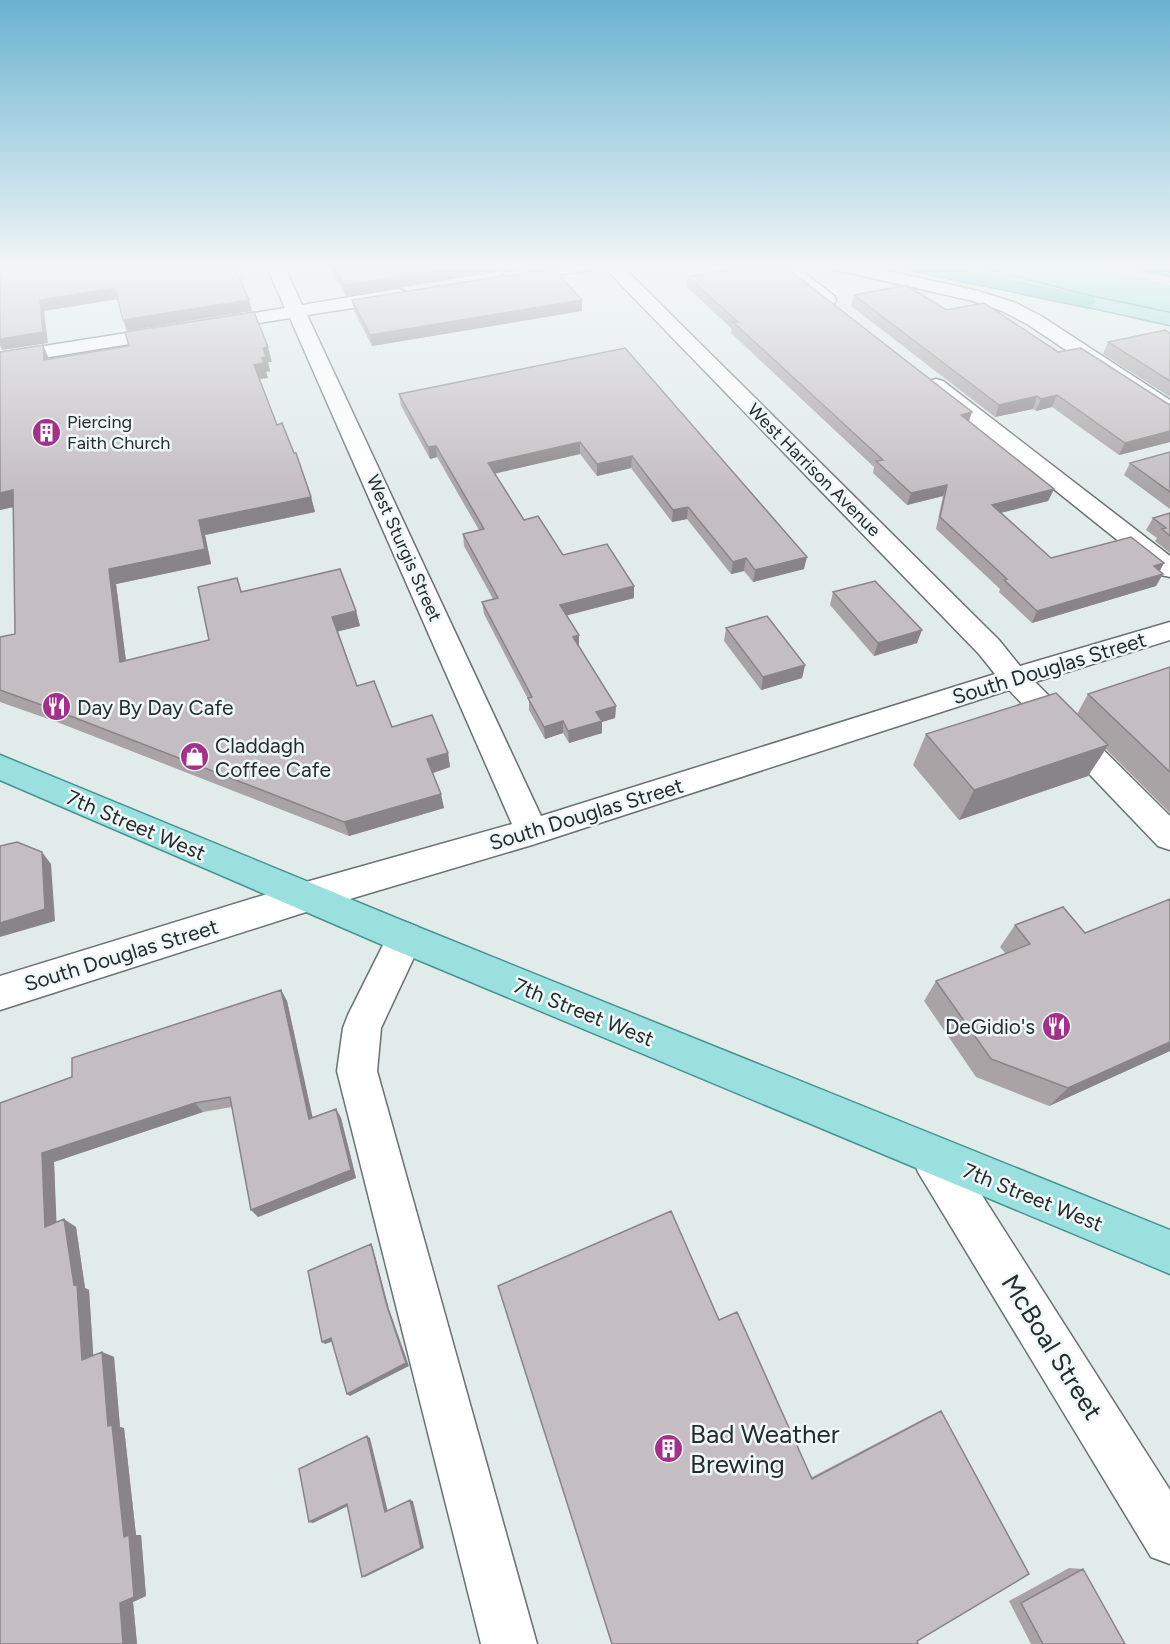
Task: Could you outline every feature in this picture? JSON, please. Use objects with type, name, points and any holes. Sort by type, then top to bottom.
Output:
[{"type":"main road","name":"7th Street West","points":[[0,768],[405,938],[1170,1252]]},
{"type":"street","points":[[0,359],[107,342]]},
{"type":"street","name":"West Sturgis Street","points":[[310,342],[532,832]]},
{"type":"street","name":"West Harrison Avenue","points":[[687,342],[989,647],[1014,678],[1170,837]]},
{"type":"street","points":[[1067,342],[1170,409]]},
{"type":"street","points":[[916,369],[1170,569]]},
{"type":"street","name":"South Douglas Street","points":[[0,993],[306,897],[532,832],[1014,678],[1170,631]]},
{"type":"street","points":[[405,938],[362,1028],[357,1071],[509,1644]]},
{"type":"street","name":"McBoal Street","points":[[933,1156],[1170,1538]]},
{"type":"building","points":[[128,342],[266,342],[268,347],[263,348],[266,357],[262,358],[264,363],[254,365],[277,425],[282,423],[294,453],[296,453],[311,497],[199,520],[205,549],[109,569],[120,662],[209,640],[198,587],[237,578],[241,592],[340,569],[356,611],[332,617],[357,686],[374,681],[392,727],[432,715],[448,753],[427,759],[441,794],[344,822],[0,690],[0,637],[15,634],[13,490],[0,493],[0,352],[43,345],[44,360],[129,346]]},
{"type":"building","points":[[754,342],[882,342],[972,412],[961,415],[1054,489],[992,505],[1051,558],[1131,537],[1164,563],[1154,566],[1163,574],[1037,611],[1004,580],[1007,579],[940,517],[947,485],[911,493],[876,461],[883,460]]},
{"type":"building","points":[[916,342],[1042,342],[1058,352],[1081,348],[1170,404],[1170,431],[1125,443],[1057,395],[1041,399],[1037,396],[999,405]]},
{"type":"building","points":[[1108,342],[1170,342],[1170,381]]},
{"type":"building","points":[[625,348],[807,557],[755,570],[746,558],[733,562],[688,507],[673,510],[632,456],[597,464],[580,442],[488,463],[524,520],[538,516],[563,555],[607,544],[634,586],[560,605],[579,635],[573,637],[616,706],[596,712],[602,721],[568,731],[563,721],[544,727],[528,698],[532,697],[482,602],[498,598],[463,534],[484,529],[436,446],[428,447],[399,394]]},
{"type":"building","points":[[1170,452],[1170,492],[1130,463]]},
{"type":"building","points":[[1170,513],[1170,536],[1162,529],[1166,528],[1153,518]]},
{"type":"building","points":[[875,581],[922,630],[878,643],[833,592]]},
{"type":"building","points":[[767,616],[805,665],[763,677],[726,628]]},
{"type":"building","points":[[1170,667],[1170,772],[1088,694]]},
{"type":"building","points":[[1056,693],[1108,745],[974,790],[926,734]]},
{"type":"building","points":[[17,842],[42,852],[45,909],[0,923],[0,846]]},
{"type":"building","name":"DeGidio's","points":[[1170,899],[1170,1042],[1068,1088],[991,1059],[936,981],[1030,944],[1015,925],[1063,907],[1085,933]]},
{"type":"building","points":[[281,990],[309,1119],[336,1109],[351,1170],[251,1210],[230,1097],[195,1103],[42,1153],[45,1227],[64,1219],[74,1285],[77,1284],[82,1360],[102,1352],[108,1426],[112,1425],[124,1537],[129,1535],[134,1597],[120,1603],[123,1644],[0,1644],[0,1103],[72,1077],[72,1058]]},
{"type":"building","name":"Bad Weather Brewing","points":[[671,1211],[719,1320],[737,1312],[812,1479],[941,1411],[1029,1574],[917,1641],[918,1644],[612,1644],[498,1286]]},
{"type":"building","points":[[371,1244],[387,1306],[406,1363],[347,1394],[331,1338],[322,1342],[308,1271]]},
{"type":"building","points":[[367,1436],[385,1512],[410,1500],[421,1548],[362,1577],[347,1504],[309,1522],[299,1469]]},
{"type":"building","points":[[1083,1569],[1125,1644],[1043,1644],[1021,1603]]},
{"type":"place","name":"Piercing Faith Church","points":[[46,432]]},
{"type":"place","name":"Day By Day Cafe","points":[[56,707]]},
{"type":"place","name":"Claddagh Coffee Cafe","points":[[194,757]]},
{"type":"place","name":"DeGidio's","points":[[1056,1026]]},
{"type":"place","name":"Bad Weather Brewing","points":[[669,1449]]}]
